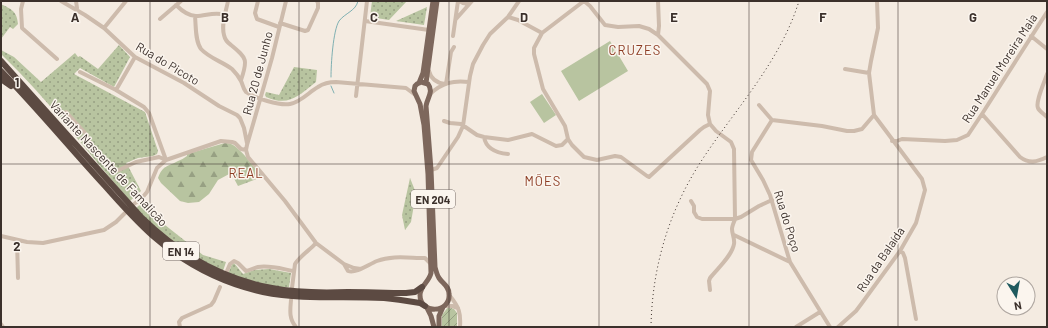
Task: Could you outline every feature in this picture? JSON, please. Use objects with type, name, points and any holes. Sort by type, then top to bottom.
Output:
[{"type":"highway","name":"Variante Nascente de Famalicão","points":[[1,61],[142,218],[180,250],[204,264],[228,276],[271,288],[288,291],[410,293],[415,292],[424,285]]},
{"type":"highway","name":"Variante Nascente de Famalicão","points":[[1,71],[88,168],[139,222],[165,245],[210,274],[246,288],[274,294],[313,298],[385,298],[420,303],[426,307]]},
{"type":"highway","points":[[1,79],[22,94]]},
{"type":"main road","points":[[430,95],[421,99],[415,95],[414,89],[423,73],[433,1]]},
{"type":"main road","name":"EN 204","points":[[437,1],[426,83],[431,89],[426,106],[431,170],[435,266],[438,276],[442,282]]},
{"type":"main road","points":[[418,83],[426,83]]},
{"type":"main road","name":"EN 204","points":[[415,95],[420,107],[424,124],[428,174],[431,276],[424,285]]},
{"type":"main road","name":"EN 14","points":[[424,285],[434,280],[442,282]]},
{"type":"main road","points":[[439,327],[439,316],[450,296],[448,288],[442,282]]},
{"type":"main road","points":[[424,285],[420,299],[431,316],[434,327]]},
{"type":"main road","name":"EN 14","points":[[426,307],[435,310],[444,307]]},
{"type":"street","name":"Rua do Picoto","points":[[61,1],[104,28],[135,57],[184,83],[240,118],[244,128],[247,145]]},
{"type":"street","points":[[76,1],[76,10]]},
{"type":"street","points":[[104,28],[126,1]]},
{"type":"street","points":[[160,19],[181,1]]},
{"type":"street","points":[[228,1],[223,24],[224,36],[226,41],[243,55],[245,62],[241,80]]},
{"type":"street","points":[[258,1],[255,14],[257,19],[305,31],[309,29],[318,8],[317,1]]},
{"type":"street","name":"Rua 20 de Junho","points":[[246,150],[274,52],[286,1]]},
{"type":"street","points":[[356,96],[368,1]]},
{"type":"street","points":[[453,36],[459,1],[463,3],[471,2]]},
{"type":"street","points":[[431,170],[437,168],[458,137],[463,126],[473,64],[483,45],[493,31],[508,17],[519,1]]},
{"type":"street","points":[[710,124],[700,130],[649,177],[621,157],[615,156],[597,160],[584,157],[568,139],[565,126],[543,89],[534,54],[534,48],[542,33],[584,1],[590,6],[605,25],[618,27],[639,26],[649,29],[658,35],[707,84],[710,91],[708,115],[710,124],[712,128],[731,142],[734,149],[734,219],[732,229],[734,244],[724,262],[710,278],[710,290]]},
{"type":"street","points":[[658,1],[658,35]]},
{"type":"street","points":[[759,105],[772,120],[822,126],[847,131],[862,129],[874,115],[869,74],[878,28],[877,1]]},
{"type":"street","points":[[455,19],[471,2]]},
{"type":"street","points":[[22,3],[23,29],[57,59]]},
{"type":"street","points":[[176,5],[180,9],[195,16],[214,13],[225,15]]},
{"type":"street","name":"Rua Manuel Moreira Maia","points":[[892,141],[902,139],[945,141],[957,140],[968,134],[1047,12]]},
{"type":"street","points":[[195,16],[198,41],[201,48],[232,70],[241,80],[246,92],[261,99],[278,104],[290,104],[299,101],[319,86],[329,82],[406,88],[418,83]]},
{"type":"street","points":[[508,17],[518,20],[542,33]]},
{"type":"street","points":[[365,21],[428,30]]},
{"type":"street","points":[[1031,36],[1047,49]]},
{"type":"street","points":[[446,84],[451,52],[454,46]]},
{"type":"street","points":[[116,90],[135,57]]},
{"type":"street","points":[[428,69],[433,80],[446,84]]},
{"type":"street","points":[[846,69],[869,74]]},
{"type":"street","points":[[80,72],[116,90],[146,109],[149,113],[166,160]]},
{"type":"street","points":[[1047,74],[1037,105],[1047,117]]},
{"type":"street","points":[[430,95],[438,88],[446,84],[458,81],[469,82]]},
{"type":"street","points":[[406,88],[415,95]]},
{"type":"street","points":[[66,112],[86,134],[102,161],[114,171],[136,162],[159,157],[166,160]]},
{"type":"street","points":[[982,114],[1023,160],[1036,162],[1047,157]]},
{"type":"street","name":"Rua da Balaída","points":[[838,327],[856,311],[900,251],[916,223],[926,190],[922,179],[874,115]]},
{"type":"street","name":"Rua do Poço","points":[[772,120],[752,152],[751,160],[763,180],[772,200],[790,262],[830,327]]},
{"type":"street","points":[[444,121],[460,124],[484,138],[508,140],[532,134],[556,146],[562,145],[568,139]]},
{"type":"street","name":"Rua do Picoto","points":[[244,128],[250,134]]},
{"type":"street","points":[[484,138],[486,144],[491,150],[508,154]]},
{"type":"street","points":[[134,204],[147,192],[157,168],[166,160],[221,141],[232,142],[246,150],[248,157],[285,201],[316,243],[344,264],[348,271],[361,269],[376,261],[389,257],[425,258],[431,264]]},
{"type":"street","points":[[691,201],[694,206],[694,212],[702,219],[734,219],[741,217],[758,206],[772,200]]},
{"type":"street","points":[[1,236],[32,243],[43,243],[100,232],[116,222],[124,213]]},
{"type":"street","points":[[734,235],[790,262]]},
{"type":"street","points":[[17,240],[18,278]]},
{"type":"street","points":[[292,288],[295,264],[316,243]]},
{"type":"street","points":[[900,251],[903,253],[905,258],[916,319]]},
{"type":"street","points":[[425,258],[430,252]]},
{"type":"street","points":[[227,271],[230,264],[235,261],[246,271],[258,267],[270,267],[293,271]]},
{"type":"street","points":[[180,327],[179,322],[182,318],[211,305],[220,287]]},
{"type":"street","points":[[450,296],[458,309],[460,316],[460,327]]},
{"type":"street","points":[[291,300],[290,317],[296,327]]},
{"type":"street","points":[[444,307],[452,306],[458,309]]},
{"type":"street","points":[[796,327],[820,312]]},
{"type":"green space","points":[[372,1],[407,1],[389,20],[370,17]]},
{"type":"green space","points":[[1,4],[11,9],[15,13],[18,24],[13,29],[10,27],[1,39]]},
{"type":"green space","points":[[427,7],[424,25],[396,21]]},
{"type":"green space","points":[[610,41],[628,71],[579,101],[561,71]]},
{"type":"green space","points":[[119,45],[130,57],[114,87],[80,68],[74,74],[145,112],[158,151],[157,154],[153,156],[138,158],[126,163],[141,191],[130,201],[51,107],[1,54],[1,50],[14,57],[41,82],[75,53],[78,57],[80,56],[98,69]]},
{"type":"green space","points":[[294,67],[317,70],[316,82],[298,96],[287,100],[274,100],[266,97],[266,92],[279,95]]},
{"type":"green space","points":[[542,94],[556,115],[544,123],[530,102]]},
{"type":"green space","points":[[225,143],[235,146],[248,159],[262,177],[238,186],[231,173],[218,180],[209,194],[199,202],[188,203],[180,201],[161,183],[158,178],[164,168],[184,158],[187,154]]},
{"type":"green space","points":[[410,178],[416,193],[411,222],[405,230],[402,215]]},
{"type":"green space","points":[[142,203],[165,225],[203,255],[226,262],[223,271],[194,256],[158,231],[136,208]]},
{"type":"green space","points":[[234,263],[243,274],[254,270],[269,269],[291,273],[289,287],[273,287],[228,274],[232,264]]},
{"type":"green space","points":[[448,307],[454,309],[457,313],[457,327],[442,327],[442,315]]},
{"type":"waterway","points":[[331,77],[331,64],[337,26],[341,18],[353,10],[358,1]]},
{"type":"waterway","points":[[331,86],[334,93]]},
{"type":"railway","points":[[651,327],[652,305],[659,263],[664,242],[679,202],[689,182],[713,143],[768,66],[791,24],[799,1]]},
{"type":"district","name":"CRUZES","points":[[635,50]]},
{"type":"district","name":"REAL","points":[[246,173]]},
{"type":"district","name":"MÕES","points":[[543,181]]}]
